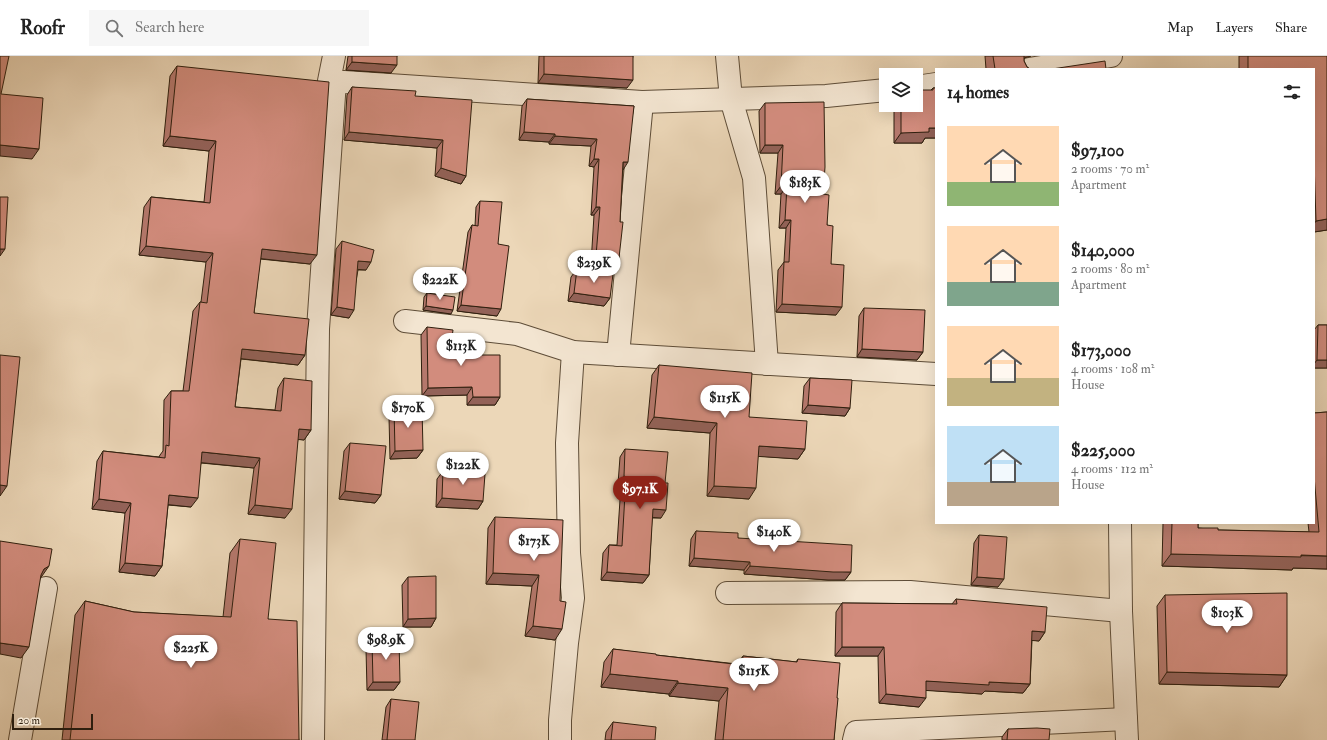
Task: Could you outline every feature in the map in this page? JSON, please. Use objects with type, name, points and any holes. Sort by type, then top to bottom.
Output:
[{"type":"street","points":[[334,56],[328,81],[642,102],[826,96],[879,91]]},
{"type":"street","points":[[727,56],[731,99],[754,178],[767,364]]},
{"type":"street","points":[[1035,68],[1113,56],[1114,68]]},
{"type":"street","points":[[313,740],[318,329],[335,81]]},
{"type":"street","points":[[923,86],[935,84]]},
{"type":"street","points":[[618,355],[642,102]]},
{"type":"street","points":[[405,320],[517,334],[573,352],[935,374]]},
{"type":"street","points":[[560,740],[560,720],[567,643],[573,598],[569,553],[567,443],[573,352]]},
{"type":"street","points":[[854,740],[856,732],[1127,730],[1121,611],[1120,524]]},
{"type":"street","points":[[20,740],[46,588]]},
{"type":"street","points":[[726,593],[910,592],[1121,611]]},
{"type":"building","points":[[0,56],[9,56],[1,94],[43,98],[39,149],[0,145]]},
{"type":"building","points":[[352,56],[397,56],[397,65],[352,62]]},
{"type":"building","points":[[544,56],[633,56],[633,80],[544,74]]},
{"type":"building","points":[[993,56],[1024,56],[1024,61],[1028,68],[995,68]]},
{"type":"building","points":[[1248,56],[1327,56],[1327,219],[1316,221],[1315,68],[1248,68]]},
{"type":"building","points":[[1105,61],[1106,68],[1059,68]]},
{"type":"building","points":[[177,66],[329,82],[317,255],[262,249],[254,313],[309,319],[305,355],[242,349],[235,407],[281,411],[284,378],[312,381],[311,430],[299,429],[292,509],[255,505],[260,458],[202,452],[198,498],[169,495],[162,566],[125,563],[131,503],[99,499],[103,451],[165,458],[166,445],[169,446],[171,391],[189,391],[200,302],[207,303],[213,253],[146,246],[151,197],[210,203],[216,141],[170,136]]},
{"type":"building","points":[[352,87],[416,91],[415,96],[472,100],[466,176],[441,168],[443,140],[349,132]]},
{"type":"building","points":[[933,88],[935,88],[935,128],[929,128],[929,132],[901,133],[901,112],[923,112],[923,90],[933,90]]},
{"type":"building","points":[[527,99],[634,106],[628,162],[623,162],[620,222],[623,222],[619,258],[596,256],[600,207],[596,207],[599,159],[594,159],[597,139],[524,132]]},
{"type":"building","points":[[824,102],[825,167],[823,194],[829,195],[827,225],[833,226],[831,264],[844,265],[842,307],[782,304],[784,262],[789,262],[791,220],[785,220],[787,186],[781,186],[783,145],[765,145],[765,103]]},
{"type":"building","points":[[0,197],[8,197],[5,249],[0,249]]},
{"type":"building","points":[[480,201],[502,202],[498,244],[509,246],[501,309],[461,305],[472,225],[478,226]]},
{"type":"building","points":[[342,241],[374,250],[371,262],[358,261],[354,310],[337,307]]},
{"type":"building","points":[[577,269],[613,274],[610,298],[574,293]]},
{"type":"building","points":[[427,293],[455,297],[453,310],[426,306]]},
{"type":"building","points":[[864,308],[925,310],[923,352],[862,349]]},
{"type":"building","points":[[1318,325],[1327,325],[1327,360],[1317,360]]},
{"type":"building","points":[[427,327],[453,330],[451,345],[455,345],[455,355],[500,355],[500,397],[473,397],[472,387],[428,388]]},
{"type":"building","points":[[0,355],[20,357],[7,486],[0,485]]},
{"type":"building","points":[[659,365],[752,373],[749,417],[807,421],[805,449],[759,446],[756,488],[714,486],[717,423],[654,417]]},
{"type":"building","points":[[810,378],[852,380],[850,408],[808,405]]},
{"type":"building","points":[[394,408],[422,408],[423,450],[395,451]]},
{"type":"building","points":[[1327,412],[1327,556],[1301,555],[1301,557],[1171,554],[1172,524],[1198,524],[1198,528],[1218,528],[1218,530],[1319,532],[1315,487],[1315,413]]},
{"type":"building","points":[[350,443],[386,446],[381,495],[345,491]]},
{"type":"building","points":[[625,449],[668,452],[665,483],[668,483],[666,510],[653,509],[649,575],[607,572],[609,545],[622,546],[626,477],[624,476]]},
{"type":"building","points":[[443,471],[485,474],[483,501],[442,498]]},
{"type":"building","points":[[495,517],[563,520],[560,601],[566,602],[562,629],[533,626],[539,575],[493,573]]},
{"type":"building","points":[[696,531],[738,533],[738,538],[852,545],[851,572],[750,566],[750,562],[694,558]]},
{"type":"building","points":[[979,535],[1007,537],[1004,579],[977,577]]},
{"type":"building","points":[[240,539],[276,543],[268,619],[297,621],[299,740],[70,740],[85,601],[134,612],[231,617]]},
{"type":"building","points":[[0,541],[52,549],[49,566],[44,569],[41,575],[29,647],[0,643]]},
{"type":"building","points":[[436,576],[436,618],[408,619],[408,577]]},
{"type":"building","points":[[1287,593],[1287,675],[1167,672],[1165,595]]},
{"type":"building","points":[[956,599],[1047,607],[1045,632],[1032,631],[1030,684],[989,682],[989,685],[926,681],[926,698],[886,694],[884,647],[842,647],[842,603],[957,604]]},
{"type":"building","points":[[399,640],[400,682],[373,682],[372,641]]},
{"type":"building","points":[[613,649],[742,665],[743,656],[797,662],[798,659],[840,663],[834,740],[723,740],[728,688],[610,674]]},
{"type":"building","points":[[391,699],[419,702],[415,740],[387,740]]},
{"type":"building","points":[[613,722],[656,727],[655,740],[611,740]]},
{"type":"building","points":[[1008,729],[1050,729],[1049,740],[1007,740]]}]
